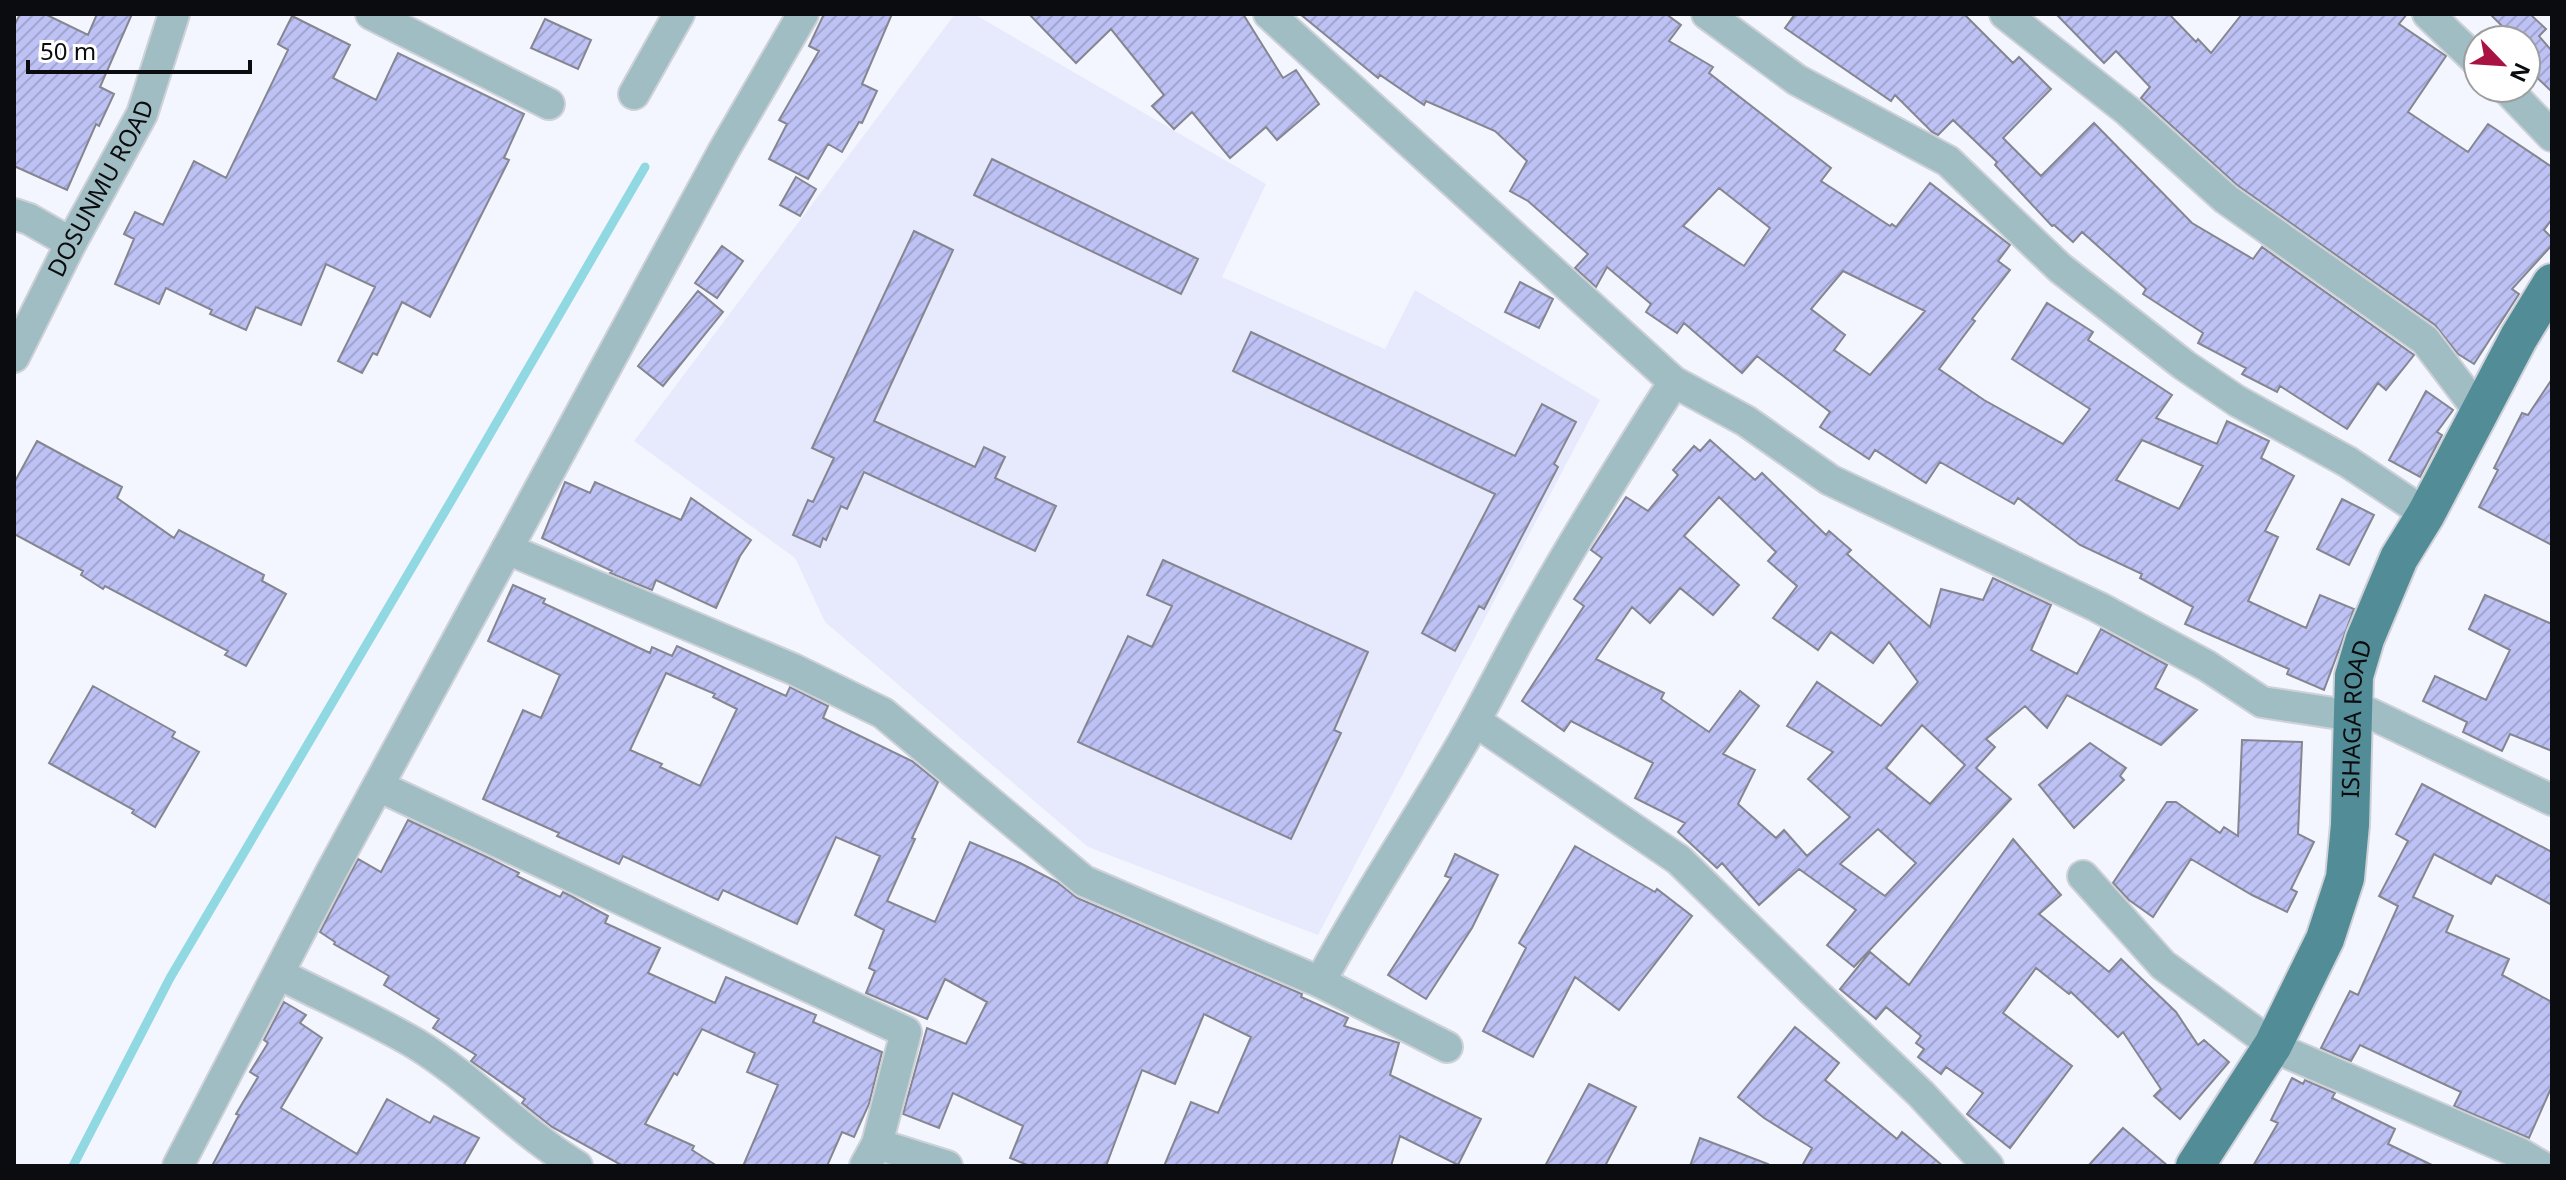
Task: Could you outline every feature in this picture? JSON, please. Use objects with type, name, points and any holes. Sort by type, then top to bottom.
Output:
[{"type":"main road","name":"ISHAGA ROAD","points":[[2211,1166],[2331,958],[2356,894],[2362,859],[2361,714],[2354,676],[2365,639],[2399,558],[2426,514],[2542,296],[2552,283]]},
{"type":"main road","name":"ISHAGA ROAD","points":[[2361,714],[2372,653],[2382,625],[2504,384],[2552,303]]},
{"type":"main road","name":"ISHAGA ROAD","points":[[2195,1166],[2279,1049]]},
{"type":"street","name":"DOSUNMU ROAD","points":[[14,357],[71,243],[142,114],[174,14]]},
{"type":"street","points":[[371,14],[549,104]]},
{"type":"street","points":[[634,94],[679,14]]},
{"type":"street","points":[[178,1166],[378,786],[724,150],[803,14]]},
{"type":"street","points":[[1269,14],[1674,382],[1746,421],[1830,480],[2098,607],[2207,666],[2262,702],[2361,714],[2552,800]]},
{"type":"street","points":[[1707,14],[1797,80],[1948,161],[2060,268],[2184,365],[2237,401],[2348,462],[2426,514]]},
{"type":"street","points":[[2005,14],[2128,111],[2226,199],[2425,340],[2479,411]]},
{"type":"street","points":[[2428,14],[2462,47]]},
{"type":"street","points":[[2521,104],[2552,136]]},
{"type":"street","points":[[14,214],[71,243]]},
{"type":"street","points":[[1320,982],[1346,933],[1475,721],[1581,530],[1674,382]]},
{"type":"street","points":[[507,549],[793,669],[883,713],[1084,881],[1320,982],[1447,1047]]},
{"type":"street","points":[[1475,721],[1679,860],[1921,1094],[1988,1166]]},
{"type":"street","points":[[378,786],[906,1032],[871,1155],[947,1166]]},
{"type":"street","points":[[2083,876],[2163,965],[2279,1049],[2519,1153],[2541,1166]]},
{"type":"street","points":[[279,974],[416,1044],[484,1094],[552,1151],[577,1166]]},
{"type":"shaded area","points":[[955,14],[974,14],[1266,184],[1222,277],[1385,349],[1415,290],[1600,400],[1318,935],[1088,847],[825,622],[795,558],[634,441]]},
{"type":"building","points":[[20,14],[45,14],[88,35],[97,14],[132,14],[100,87],[114,94],[99,126],[96,124],[67,190],[14,166],[14,26]]},
{"type":"building","points":[[824,14],[892,14],[862,84],[877,91],[862,123],[859,122],[842,152],[828,144],[808,179],[769,159],[787,124],[779,120],[819,51],[809,46]]},
{"type":"building","points":[[1029,14],[1243,14],[1283,78],[1296,70],[1319,104],[1277,140],[1266,127],[1230,158],[1192,112],[1174,129],[1152,106],[1164,95],[1111,29],[1076,63]]},
{"type":"building","points":[[1300,14],[1666,14],[1681,25],[1669,41],[1713,67],[1709,73],[1831,168],[1821,181],[1890,226],[1896,227],[1930,183],[2010,245],[1998,261],[2010,270],[1939,369],[1984,400],[2063,444],[2090,409],[2012,359],[2047,303],[2093,332],[2088,340],[2172,395],[2156,418],[2217,444],[2227,421],[2269,441],[2261,458],[2294,476],[2265,531],[2278,537],[2248,601],[2306,628],[2320,595],[2354,609],[2324,690],[2287,674],[2289,669],[2185,624],[2193,607],[2140,578],[2142,574],[2080,545],[2018,498],[2014,504],[1940,462],[1926,483],[1875,450],[1869,459],[1820,427],[1830,412],[1757,356],[1742,373],[1684,323],[1677,333],[1646,312],[1651,304],[1607,267],[1596,287],[1575,268],[1588,254],[1528,201],[1510,191],[1527,161],[1495,131],[1426,101],[1424,105],[1380,75],[1378,78]],"holes":[[[1719,188],[1770,228],[1744,266],[1683,226]],[[1843,271],[1925,311],[1870,375],[1834,350],[1845,335],[1811,309]],[[2142,440],[2203,466],[2179,509],[2116,480]]]},
{"type":"building","points":[[1795,14],[1964,14],[2013,63],[2019,57],[2051,89],[2003,138],[2041,176],[2094,123],[2192,223],[2253,259],[2262,247],[2414,355],[2386,390],[2378,383],[2347,429],[2280,386],[2277,392],[2242,374],[2246,368],[2198,343],[2203,333],[2143,294],[2146,289],[2082,232],[2073,242],[2052,226],[1995,165],[1997,162],[1953,120],[1938,135],[1932,132],[1895,95],[1891,101],[1785,28]]},
{"type":"building","points":[[2056,14],[2169,14],[2211,53],[2242,14],[2407,14],[2399,24],[2446,56],[2408,112],[2468,152],[2488,124],[2552,167],[2552,219],[2544,230],[2552,238],[2552,245],[2512,289],[2519,294],[2474,364],[2458,354],[2435,325],[2237,185],[2141,98],[2150,87],[2116,51],[2104,63]]},
{"type":"building","points":[[2490,14],[2530,14],[2541,24],[2500,24]]},
{"type":"building","points":[[292,16],[350,45],[333,78],[376,100],[398,53],[524,114],[504,158],[509,160],[430,317],[402,302],[377,355],[373,353],[362,373],[338,361],[375,287],[326,264],[301,325],[256,307],[246,330],[210,314],[212,310],[166,288],[159,304],[115,284],[134,239],[124,234],[135,212],[163,225],[194,161],[226,178],[288,50],[278,44]]},
{"type":"building","points":[[545,19],[591,40],[578,69],[531,48]]},
{"type":"building","points":[[2542,39],[2552,51],[2552,92],[2542,82]]},
{"type":"building","points":[[992,159],[1198,259],[1181,294],[974,195]]},
{"type":"building","points":[[796,177],[816,189],[800,216],[780,205]]},
{"type":"building","points":[[914,231],[953,250],[874,421],[975,467],[984,447],[1005,457],[995,478],[1056,506],[1035,551],[864,472],[847,509],[841,506],[820,547],[793,535],[808,500],[813,502],[834,458],[812,448]]},
{"type":"building","points":[[722,246],[743,261],[717,298],[695,283]]},
{"type":"building","points":[[1520,282],[1553,299],[1539,328],[1505,312]]},
{"type":"building","points":[[698,291],[723,312],[663,386],[638,366]]},
{"type":"building","points":[[1251,332],[1515,456],[1542,404],[1576,422],[1554,464],[1558,467],[1484,609],[1479,606],[1455,651],[1422,633],[1495,494],[1233,371]]},
{"type":"building","points":[[2552,379],[2552,545],[2479,507],[2498,470],[2494,468],[2522,413],[2528,415]]},
{"type":"building","points":[[2426,391],[2453,410],[2437,432],[2442,435],[2420,477],[2389,460]]},
{"type":"building","points":[[1710,440],[1755,480],[1762,473],[1826,535],[1829,531],[1851,550],[1847,554],[1930,627],[1941,589],[1983,600],[1993,578],[2051,605],[2031,650],[2077,674],[2101,629],[2167,665],[2155,688],[2197,710],[2161,745],[2067,695],[2047,728],[2025,706],[1986,739],[1995,747],[1976,768],[2011,799],[1854,967],[1827,945],[1856,910],[1799,869],[1759,905],[1722,863],[1717,868],[1678,832],[1685,823],[1635,798],[1653,763],[1571,721],[1564,731],[1522,701],[1584,606],[1574,599],[1602,558],[1591,550],[1626,497],[1648,511],[1678,475],[1673,470],[1694,446],[1700,451]],"holes":[[[1719,497],[1776,552],[1768,561],[1797,586],[1773,618],[1818,650],[1831,632],[1873,663],[1889,642],[1918,682],[1881,726],[1817,682],[1787,726],[1833,752],[1808,779],[1850,817],[1807,856],[1784,830],[1776,838],[1738,804],[1755,770],[1723,754],[1759,706],[1740,691],[1709,732],[1661,699],[1664,693],[1596,659],[1632,607],[1650,623],[1680,588],[1713,615],[1739,585],[1684,536]],[[1922,725],[1965,765],[1930,804],[1886,768]],[[1878,829],[1916,863],[1885,896],[1840,864]]]},
{"type":"building","points":[[37,441],[122,487],[117,498],[174,538],[179,530],[264,575],[262,581],[286,594],[246,666],[225,655],[228,651],[105,586],[103,589],[81,575],[83,571],[14,534],[14,483]]},
{"type":"building","points":[[565,482],[590,493],[595,482],[681,520],[691,498],[751,540],[740,556],[716,608],[656,580],[652,590],[610,573],[612,571],[542,538]]},
{"type":"building","points":[[2342,499],[2374,515],[2349,565],[2317,549]]},
{"type":"building","points":[[1163,560],[1368,652],[1334,730],[1341,733],[1291,839],[1078,742],[1128,636],[1152,647],[1172,606],[1147,595]]},
{"type":"building","points":[[513,585],[545,599],[543,603],[650,653],[652,647],[672,656],[677,646],[786,696],[790,687],[828,706],[823,718],[912,761],[938,782],[887,901],[935,922],[970,842],[1020,863],[1057,882],[1077,898],[1302,994],[1301,997],[1348,1018],[1344,1026],[1399,1043],[1390,1075],[1481,1119],[1458,1165],[1400,1136],[1391,1166],[1164,1166],[1191,1102],[1218,1113],[1251,1037],[1204,1014],[1175,1084],[1142,1070],[1106,1166],[1030,1166],[1010,1158],[1023,1126],[953,1093],[939,1128],[903,1114],[927,1028],[966,1044],[987,1002],[945,979],[927,1019],[866,993],[875,971],[869,968],[884,930],[855,915],[880,856],[836,837],[797,924],[723,890],[718,900],[623,856],[619,864],[483,799],[523,710],[541,718],[560,675],[488,641]],"holes":[[[666,673],[715,694],[713,697],[737,709],[700,786],[630,750]]]},
{"type":"building","points":[[2485,595],[2552,624],[2552,751],[2510,734],[2502,751],[2463,732],[2467,722],[2423,701],[2435,676],[2486,700],[2510,650],[2469,629]]},
{"type":"building","points":[[93,686],[175,732],[172,737],[199,752],[155,827],[132,813],[134,810],[49,763]]},
{"type":"building","points":[[2242,740],[2302,742],[2298,834],[2314,842],[2291,889],[2297,892],[2287,912],[2191,859],[2153,917],[2129,900],[2113,883],[2167,802],[2176,802],[2220,833],[2224,827],[2238,836]]},
{"type":"building","points":[[2090,743],[2126,768],[2120,776],[2124,780],[2074,828],[2039,785]]},
{"type":"building","points":[[2422,784],[2552,852],[2552,905],[2496,875],[2491,884],[2434,854],[2413,897],[2453,916],[2446,932],[2509,959],[2502,975],[2552,1002],[2552,1086],[2529,1138],[2454,1106],[2461,1092],[2360,1045],[2351,1061],[2321,1048],[2350,991],[2358,995],[2398,906],[2379,896],[2408,841],[2396,834]]},
{"type":"building","points":[[408,820],[519,873],[517,876],[560,897],[563,892],[571,896],[608,916],[605,923],[660,948],[648,973],[715,1003],[726,977],[816,1015],[813,1022],[882,1052],[869,1104],[854,1137],[842,1132],[827,1166],[743,1166],[778,1085],[747,1072],[755,1053],[702,1029],[645,1124],[694,1146],[692,1150],[717,1166],[623,1166],[552,1127],[522,1103],[525,1099],[471,1061],[476,1055],[433,1028],[439,1019],[384,985],[389,976],[334,944],[320,932],[358,859],[381,872]]},
{"type":"building","points":[[2013,839],[2061,895],[2039,914],[2109,972],[2121,959],[2176,1012],[2198,1045],[2204,1040],[2229,1062],[2180,1119],[2154,1096],[2161,1089],[2123,1032],[2118,1037],[2071,992],[2069,994],[2036,968],[2003,1013],[2072,1066],[2010,1148],[1967,1114],[1983,1093],[1946,1067],[1941,1074],[1918,1057],[1924,1049],[1916,1043],[1921,1036],[1886,1007],[1876,1019],[1840,989],[1870,952],[1909,985]]},
{"type":"building","points":[[1575,846],[1655,892],[1657,889],[1692,916],[1619,1010],[1575,977],[1533,1057],[1483,1031],[1526,948],[1519,943]]},
{"type":"building","points":[[1455,854],[1498,875],[1472,928],[1426,999],[1388,975],[1451,878],[1445,876]]},
{"type":"building","points":[[284,1002],[306,1015],[300,1023],[322,1038],[281,1108],[357,1154],[387,1099],[430,1123],[434,1116],[479,1138],[463,1166],[212,1166],[239,1115],[236,1114],[258,1077],[250,1072],[268,1043],[264,1040]]},
{"type":"building","points":[[1795,1027],[1839,1063],[1825,1080],[1897,1139],[1902,1132],[1943,1166],[1802,1166],[1812,1148],[1764,1118],[1738,1097]]},
{"type":"building","points":[[2292,1078],[2335,1093],[2332,1098],[2395,1129],[2388,1144],[2434,1166],[2253,1166],[2278,1123],[2271,1120]]},
{"type":"building","points":[[1589,1084],[1636,1107],[1605,1166],[1545,1166]]},
{"type":"building","points":[[2123,1128],[2142,1144],[2168,1166],[2088,1166]]},
{"type":"building","points":[[1700,1138],[1768,1164],[1690,1166]]},
{"type":"waterway","points":[[73,1166],[170,978],[645,167]]}]
